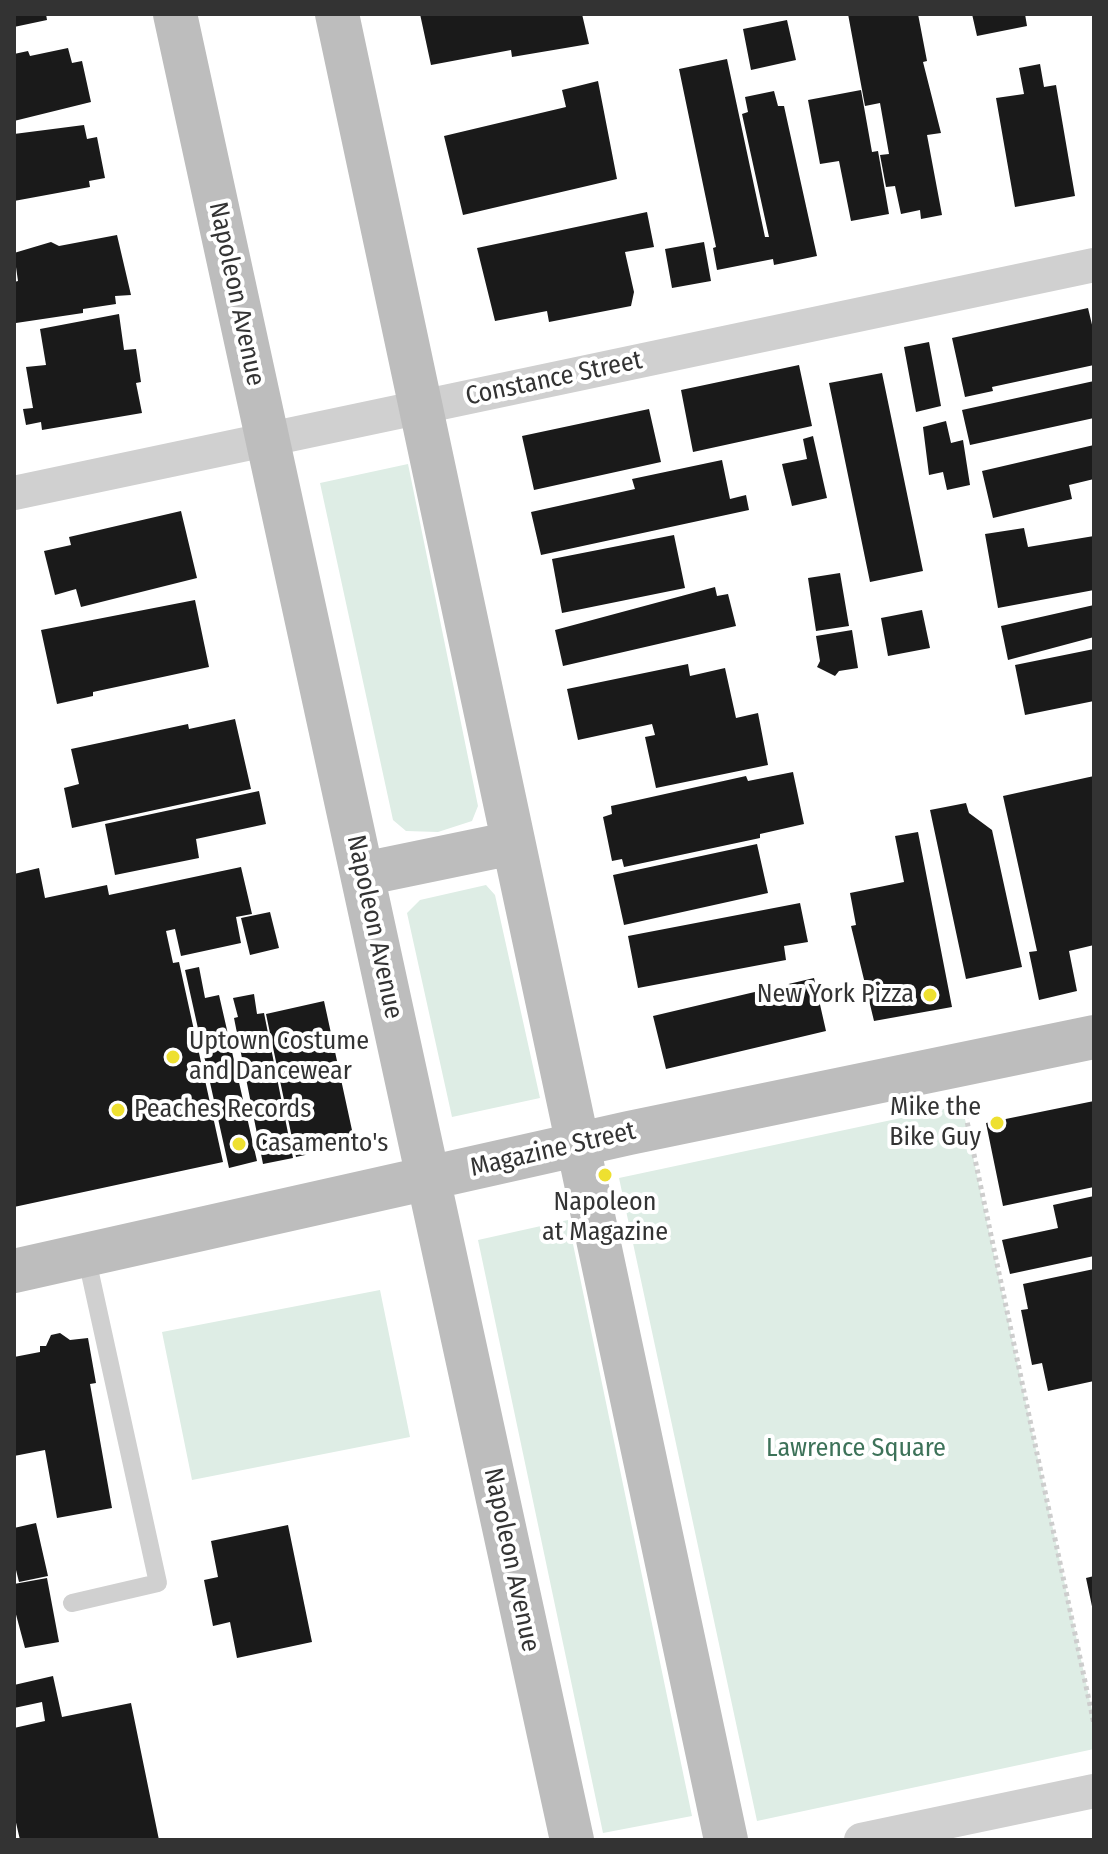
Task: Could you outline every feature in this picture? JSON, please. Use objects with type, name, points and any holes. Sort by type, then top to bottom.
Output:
[{"type":"street","name":"Napoleon Avenue","points":[[175,14],[572,1840]]},
{"type":"street","points":[[337,14],[726,1840]]},
{"type":"street","name":"Constance Street","points":[[14,493],[1094,265]]},
{"type":"street","points":[[363,874],[513,843]]},
{"type":"street","name":"Magazine Street","points":[[14,1271],[577,1144],[1094,1037]]},
{"type":"street","points":[[861,1840],[1094,1791]]},
{"type":"lane","points":[[72,1603],[158,1583],[86,1255]]},
{"type":"path","points":[[955,1066],[1094,1724]]},
{"type":"green space","points":[[408,464],[478,806],[472,821],[438,832],[406,831],[393,820],[320,483]]},
{"type":"green space","points":[[486,885],[495,895],[540,1098],[452,1117],[407,913],[420,900]]},
{"type":"green space","name":"Lawrence Square","points":[[962,1105],[1094,1720],[1094,1749],[757,1821],[619,1178]]},
{"type":"green space","points":[[568,1220],[692,1816],[603,1833],[478,1240]]},
{"type":"green space","points":[[380,1290],[410,1437],[192,1480],[162,1332]]},
{"type":"building","points":[[14,14],[46,14],[47,20],[14,27]]},
{"type":"building","points":[[420,14],[582,14],[589,44],[512,57],[511,50],[431,65]]},
{"type":"building","points":[[848,14],[918,14],[927,61],[923,62],[941,133],[927,135],[942,215],[921,219],[920,210],[901,214],[895,186],[886,187],[880,155],[889,154],[880,103],[865,106]]},
{"type":"building","points":[[972,14],[1025,14],[1027,26],[977,36]]},
{"type":"building","points":[[787,20],[796,60],[751,70],[743,29]]},
{"type":"building","points":[[68,48],[72,63],[82,61],[91,102],[14,121],[14,54],[28,51],[30,56]]},
{"type":"building","points":[[727,59],[765,237],[769,237],[742,114],[748,112],[745,97],[774,91],[778,106],[784,106],[817,256],[774,265],[773,259],[717,270],[713,248],[716,247],[679,69]]},
{"type":"building","points":[[1040,64],[1044,87],[1056,85],[1075,196],[1015,207],[996,98],[1024,94],[1019,68]]},
{"type":"building","points":[[598,81],[617,179],[463,215],[444,136],[566,107],[562,90]]},
{"type":"building","points":[[861,90],[872,152],[878,151],[889,214],[851,221],[839,161],[820,164],[808,100]]},
{"type":"building","points":[[84,125],[87,139],[97,137],[105,178],[89,181],[90,187],[14,201],[14,134]]},
{"type":"building","points":[[647,212],[654,247],[625,252],[634,292],[631,306],[549,322],[547,311],[495,321],[477,248]]},
{"type":"building","points":[[117,235],[131,295],[115,296],[116,304],[83,309],[83,313],[16,323],[14,282],[18,281],[14,253],[51,242],[59,246]]},
{"type":"building","points":[[704,242],[711,281],[672,288],[665,249]]},
{"type":"building","points":[[1088,308],[1094,333],[1094,365],[992,387],[993,391],[965,397],[952,338]]},
{"type":"building","points":[[119,314],[124,350],[136,349],[141,382],[136,383],[142,413],[42,430],[41,422],[26,425],[23,409],[33,408],[26,367],[46,365],[40,329]]},
{"type":"building","points":[[929,342],[941,406],[916,412],[904,347]]},
{"type":"building","points":[[799,365],[812,426],[693,452],[681,390]]},
{"type":"building","points":[[882,373],[923,571],[870,582],[829,383]]},
{"type":"building","points":[[1094,381],[1094,418],[970,445],[962,410]]},
{"type":"building","points":[[649,409],[661,462],[534,490],[522,436]]},
{"type":"building","points":[[946,421],[951,443],[963,440],[970,485],[947,490],[943,472],[929,475],[923,427]]},
{"type":"building","points":[[813,436],[827,498],[792,506],[782,464],[807,459],[803,439]]},
{"type":"building","points":[[1094,445],[1094,479],[1069,485],[1072,499],[993,518],[982,471]]},
{"type":"building","points":[[722,460],[730,499],[746,495],[749,510],[541,555],[531,512],[635,489],[632,479]]},
{"type":"building","points":[[181,511],[197,578],[81,607],[76,589],[55,595],[44,551],[71,545],[69,537]]},
{"type":"building","points":[[1024,528],[1028,547],[1094,536],[1094,590],[998,608],[985,534]]},
{"type":"building","points":[[674,535],[685,588],[562,613],[552,559]]},
{"type":"building","points":[[840,573],[849,626],[816,631],[808,578]]},
{"type":"building","points":[[715,587],[717,596],[728,594],[736,626],[563,666],[555,630]]},
{"type":"building","points":[[195,600],[209,667],[93,692],[93,696],[57,704],[41,630]]},
{"type":"building","points":[[1094,605],[1094,637],[1008,660],[1001,626]]},
{"type":"building","points":[[922,610],[930,648],[888,656],[881,618]]},
{"type":"building","points":[[852,630],[858,668],[839,671],[835,676],[817,667],[820,661],[816,636]]},
{"type":"building","points":[[1094,649],[1094,701],[1025,715],[1015,665]]},
{"type":"building","points":[[688,664],[690,676],[725,668],[736,718],[758,713],[768,765],[656,788],[645,737],[655,735],[652,724],[578,740],[567,689]]},
{"type":"building","points":[[235,719],[251,789],[72,828],[64,788],[79,784],[71,749],[188,724],[189,729]]},
{"type":"building","points":[[793,772],[804,824],[760,834],[760,838],[624,867],[622,859],[612,861],[603,817],[612,814],[611,806],[746,776],[748,781]]},
{"type":"building","points":[[1094,776],[1094,945],[1069,951],[1077,991],[1039,1000],[1029,952],[1037,951],[1003,796]]},
{"type":"building","points":[[259,791],[266,824],[196,839],[199,858],[115,875],[105,824]]},
{"type":"building","points":[[966,803],[969,813],[992,830],[1022,967],[966,979],[930,810]]},
{"type":"building","points":[[918,832],[952,1007],[874,1021],[851,926],[856,925],[850,893],[904,882],[895,836]]},
{"type":"building","points":[[757,844],[768,893],[624,925],[613,875]]},
{"type":"building","points":[[241,867],[252,914],[236,917],[241,943],[181,956],[175,929],[166,931],[173,963],[179,962],[223,1162],[14,1207],[14,874],[39,868],[45,898],[107,885],[109,895]]},
{"type":"building","points":[[800,903],[808,942],[784,946],[786,960],[638,988],[628,936]]},
{"type":"building","points":[[270,912],[279,948],[250,955],[241,918]]},
{"type":"building","points":[[199,967],[205,998],[219,995],[257,1161],[229,1168],[185,970]]},
{"type":"building","points":[[814,978],[826,1031],[666,1069],[653,1016]]},
{"type":"building","points":[[254,994],[257,1014],[264,1013],[293,1158],[263,1164],[234,1018],[238,1017],[233,998]]},
{"type":"building","points":[[324,1001],[355,1144],[296,1157],[266,1014]]},
{"type":"building","points":[[1094,1101],[1094,1187],[1003,1206],[986,1123]]},
{"type":"building","points":[[1094,1196],[1094,1256],[1010,1274],[1002,1240],[1058,1228],[1053,1205]]},
{"type":"building","points":[[1094,1269],[1094,1381],[1048,1391],[1042,1363],[1032,1365],[1021,1310],[1028,1309],[1023,1284]]},
{"type":"building","points":[[60,1333],[70,1340],[88,1338],[96,1383],[90,1384],[112,1508],[57,1518],[45,1450],[14,1456],[14,1357],[40,1352],[40,1346],[46,1346],[51,1335]]},
{"type":"building","points":[[36,1523],[48,1576],[19,1582],[14,1562],[14,1528]]},
{"type":"building","points":[[288,1525],[312,1642],[237,1658],[230,1622],[213,1626],[204,1580],[218,1577],[211,1541]]},
{"type":"building","points":[[1094,1576],[1094,1611],[1093,1611],[1086,1578]]},
{"type":"building","points":[[47,1578],[59,1642],[25,1648],[14,1607],[14,1584]]},
{"type":"building","points":[[53,1676],[62,1717],[131,1703],[159,1840],[20,1840],[14,1814],[14,1728],[45,1721],[42,1702],[14,1708],[14,1685]]},
{"type":"place","name":"New York Pizza","points":[[930,995]]},
{"type":"place","name":"Uptown Costume and Dancewear","points":[[173,1057]]},
{"type":"place","name":"Peaches Records","points":[[118,1110]]},
{"type":"place","name":"Mike the Bike Guy","points":[[997,1123]]},
{"type":"place","name":"Casamento's","points":[[239,1144]]},
{"type":"place","name":"Napoleon at Magazine","points":[[605,1175]]}]
